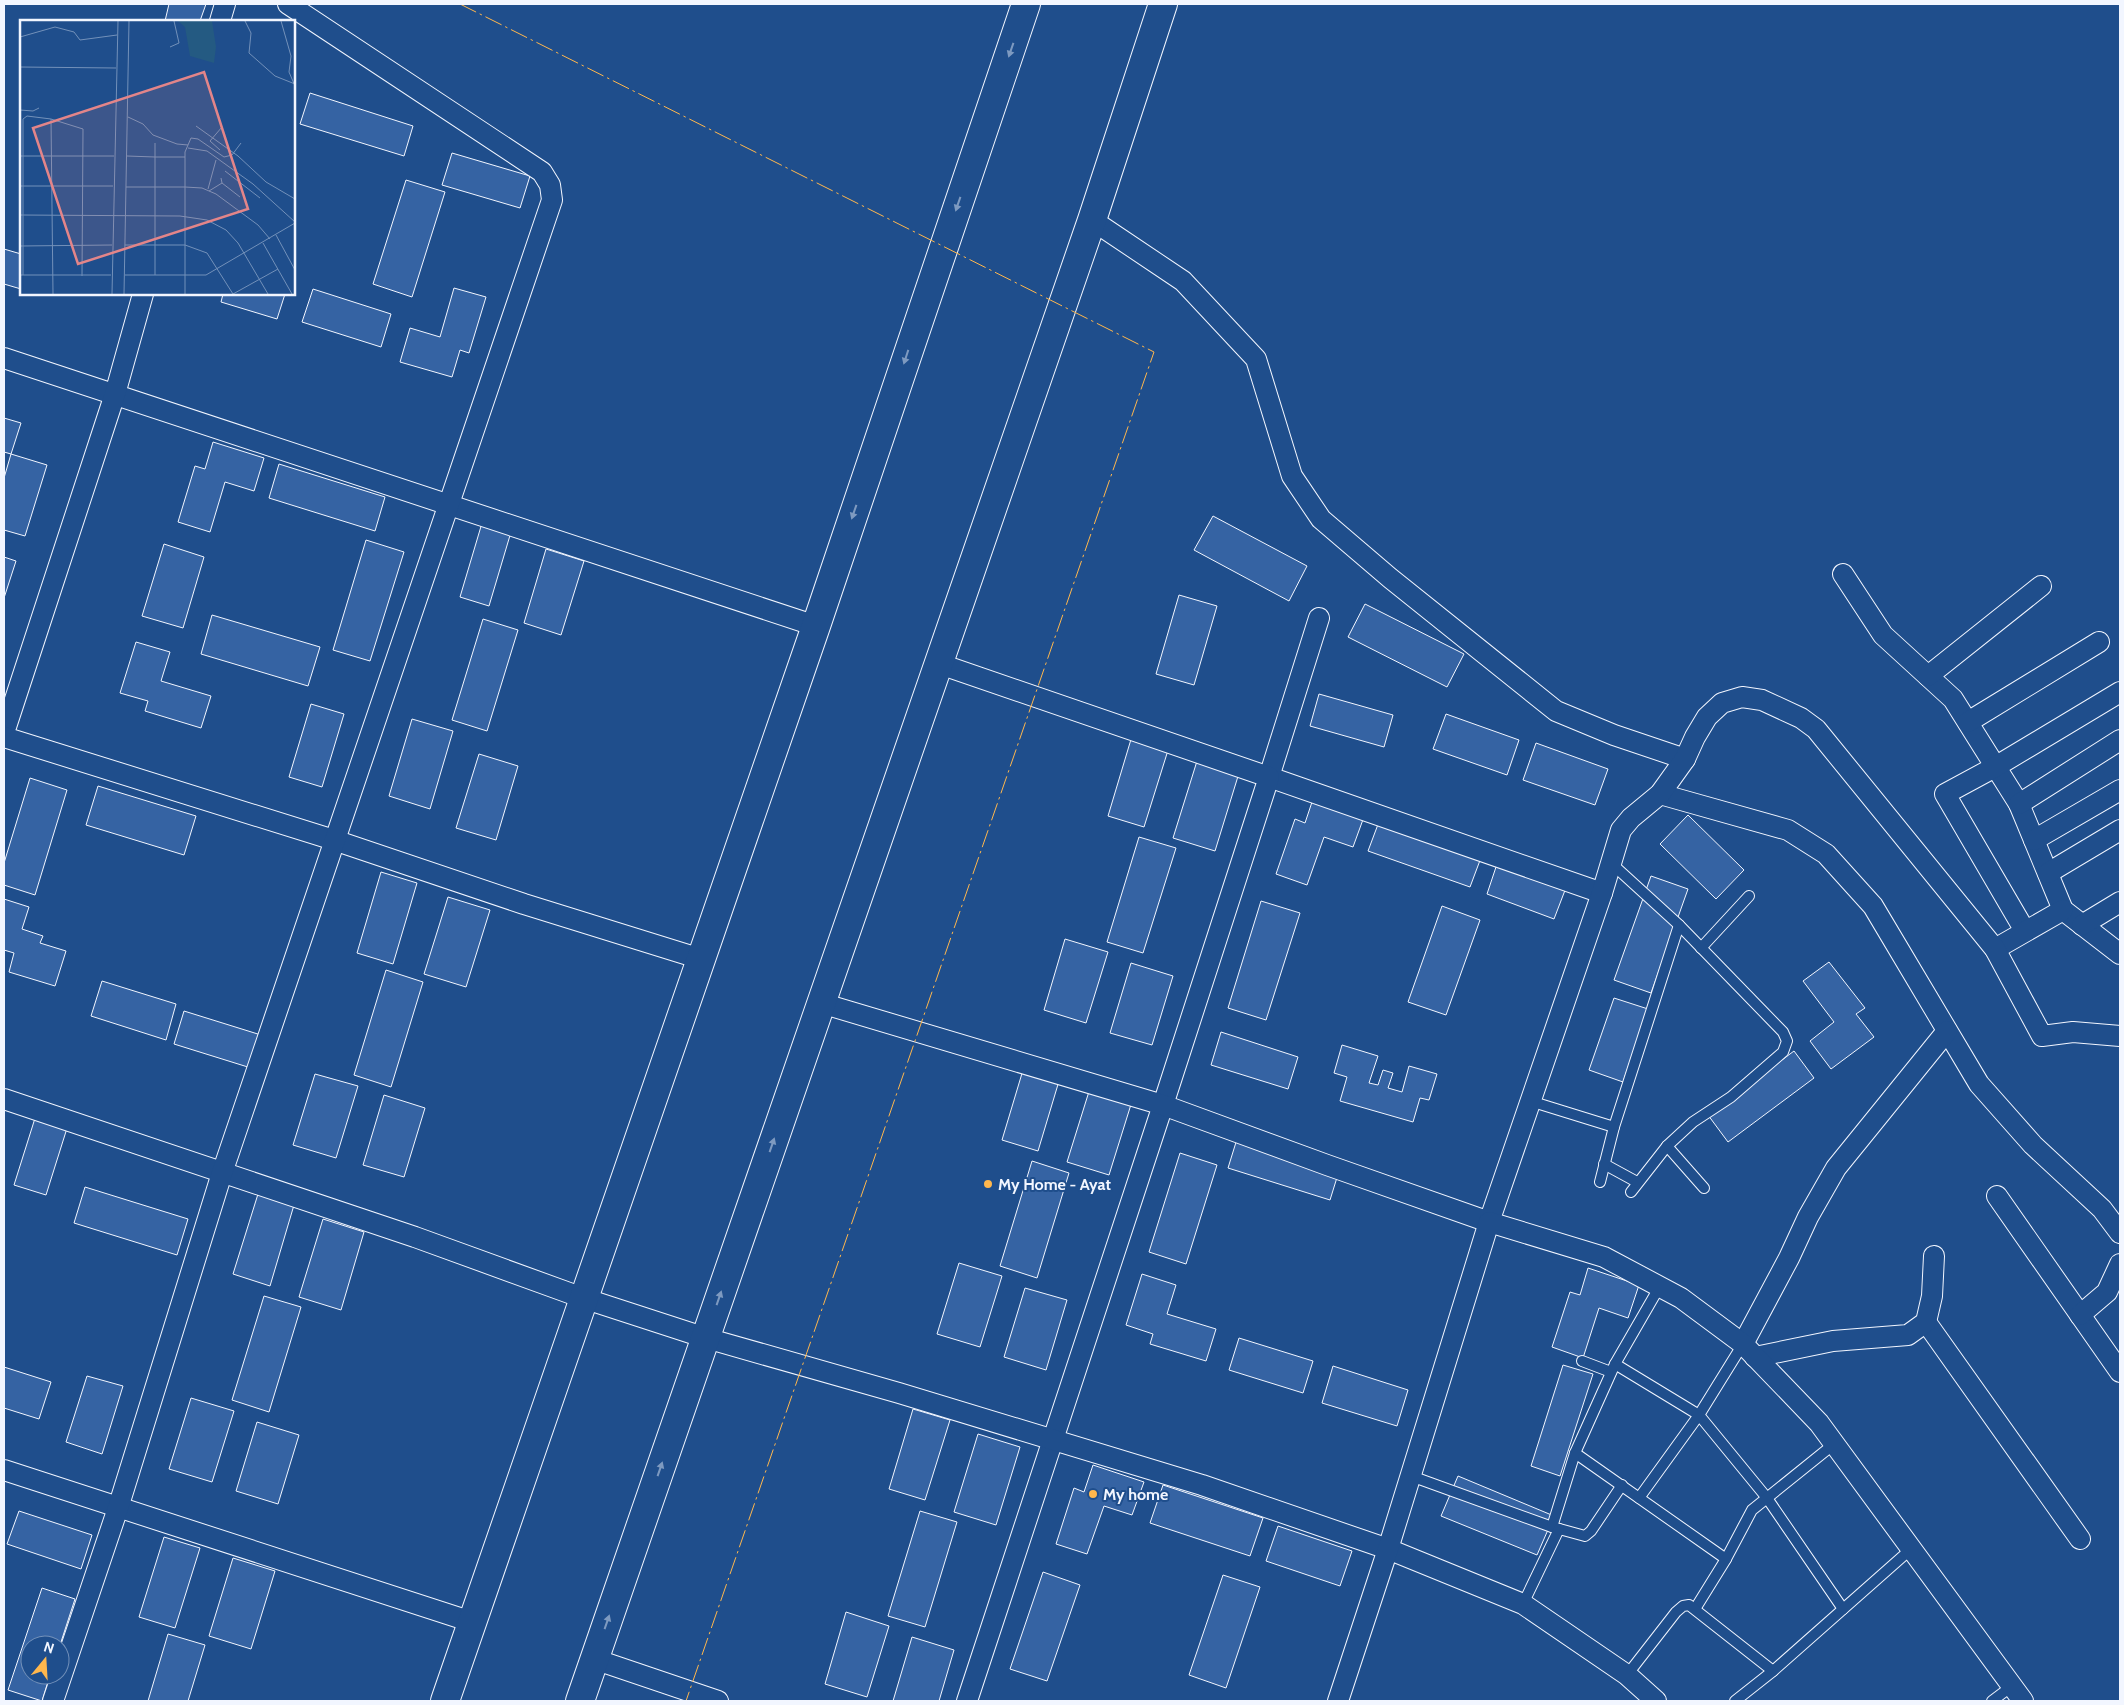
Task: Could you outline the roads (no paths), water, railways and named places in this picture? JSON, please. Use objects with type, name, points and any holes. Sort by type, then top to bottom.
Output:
[{"type":"highway","points":[[445,1701],[816,626],[1026,4]]},
{"type":"highway","points":[[580,1701],[1092,220],[1163,4]]},
{"type":"street","points":[[220,20],[225,4]]},
{"type":"street","points":[[53,1701],[118,1508],[222,1173],[552,200],[550,185],[542,172],[288,4]]},
{"type":"street","points":[[1092,220],[1183,281],[1256,359],[1292,476],[1321,519],[1390,578],[1556,711],[1614,736],[1685,759]]},
{"type":"street","points":[[4,733],[115,394],[143,295]]},
{"type":"street","points":[[4,358],[816,626]]},
{"type":"street","points":[[1843,574],[1883,635],[1953,699],[2019,804],[2063,910],[2120,954]]},
{"type":"street","points":[[1928,676],[2041,586]]},
{"type":"street","points":[[967,1701],[1164,1105],[1319,618]]},
{"type":"street","points":[[1968,722],[2099,642]]},
{"type":"street","points":[[937,664],[1602,893]]},
{"type":"street","points":[[2025,931],[1945,794],[1996,768],[2120,692]]},
{"type":"street","points":[[1338,1701],[1388,1549],[1489,1222],[1602,893],[1621,830],[1631,818],[1660,794],[1685,759],[1695,737],[1707,718],[1722,703],[1742,697],[1762,700],[1801,718],[1816,729],[1995,949],[2042,1036],[2073,1032],[2120,1036]]},
{"type":"street","points":[[4,737],[334,840],[524,904],[701,959]]},
{"type":"street","points":[[2019,804],[2120,740]]},
{"type":"street","points":[[2034,840],[2120,790]]},
{"type":"street","points":[[1660,794],[1788,830],[1826,854],[1873,906],[1979,1084],[2033,1145],[2102,1209],[2120,1233]]},
{"type":"street","points":[[2048,873],[2120,830]]},
{"type":"street","points":[[2082,924],[2120,902]]},
{"type":"street","points":[[1995,949],[2063,910]]},
{"type":"street","points":[[822,1003],[1164,1105],[1489,1222],[1604,1257],[1681,1298],[1749,1350],[1819,1423],[2017,1694]]},
{"type":"street","points":[[1749,1350],[1808,1217],[1836,1168],[1947,1031]]},
{"type":"street","points":[[4,1099],[415,1237],[583,1298],[706,1338],[900,1393],[1202,1485],[1388,1549],[1523,1604],[1627,1675],[1656,1701]]},
{"type":"street","points":[[1997,1196],[2120,1372]]},
{"type":"street","points":[[1749,1350],[1908,1335],[1926,1322],[1932,1296],[1934,1256]]},
{"type":"street","points":[[2080,1315],[2108,1292],[2120,1264]]},
{"type":"street","points":[[1926,1322],[2080,1539]]},
{"type":"street","points":[[4,1470],[118,1508],[297,1563],[472,1622]]},
{"type":"street","points":[[594,1659],[718,1701]]},
{"type":"lane","points":[[1611,863],[1679,925],[1783,1032],[1787,1041],[1783,1052],[1731,1097],[1693,1122],[1667,1146],[1631,1192]]},
{"type":"lane","points":[[1701,948],[1749,896]]},
{"type":"lane","points":[[1600,1182],[1614,1127],[1679,925]]},
{"type":"lane","points":[[1530,1100],[1614,1127]]},
{"type":"lane","points":[[1667,1146],[1704,1188]]},
{"type":"lane","points":[[1604,1164],[1637,1182]]},
{"type":"lane","points":[[1523,1604],[1555,1528],[1575,1453],[1613,1368],[1660,1286]]},
{"type":"lane","points":[[1639,1498],[1749,1350]]},
{"type":"lane","points":[[1582,1360],[1613,1368],[1699,1415],[1767,1498],[1843,1610]]},
{"type":"lane","points":[[1695,1609],[1726,1559],[1752,1510],[1834,1444]]},
{"type":"lane","points":[[1575,1453],[1726,1559]]},
{"type":"lane","points":[[1411,1476],[1555,1528],[1585,1536],[1591,1532],[1622,1485]]},
{"type":"lane","points":[[1735,1701],[1773,1671],[1911,1549]]},
{"type":"lane","points":[[1627,1675],[1676,1612],[1683,1606],[1689,1605],[1773,1671]]},
{"type":"lane","points":[[1992,1701],[2017,1694]]},
{"type":"place","name":"My Home - Ayat","points":[[988,1184]]},
{"type":"place","name":"My home","points":[[1093,1494]]}]
